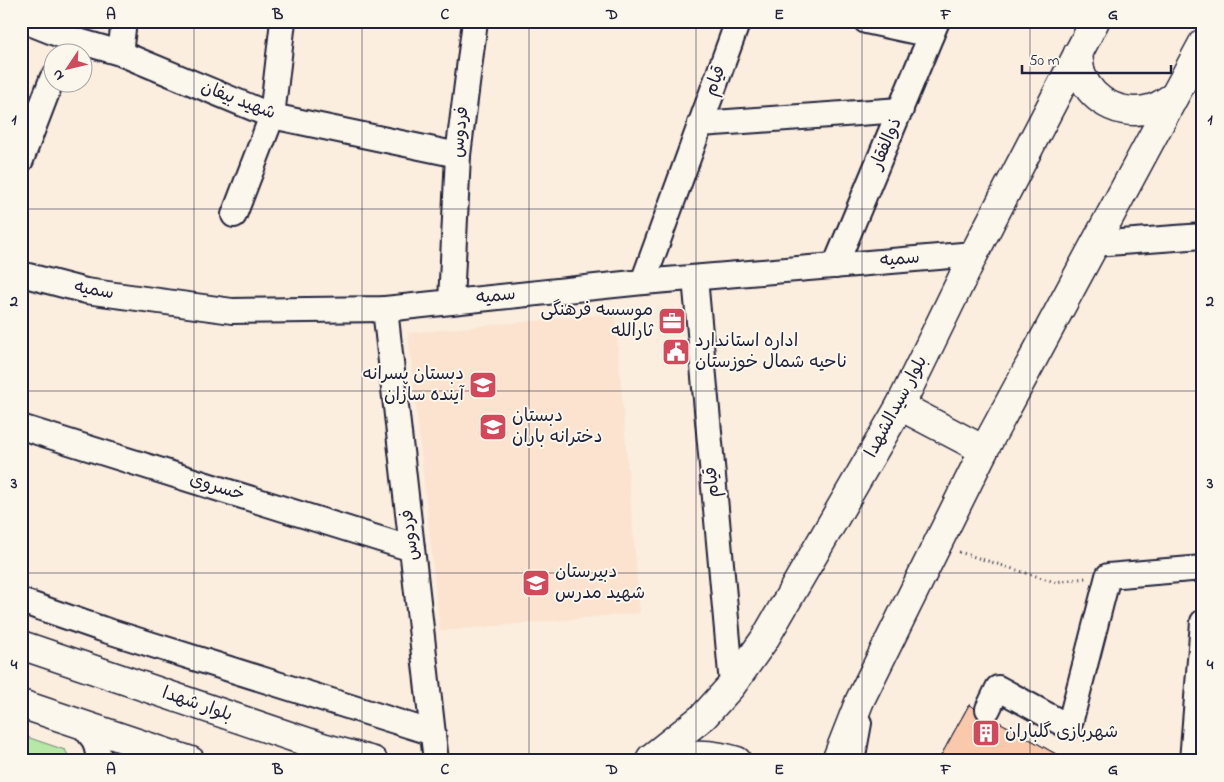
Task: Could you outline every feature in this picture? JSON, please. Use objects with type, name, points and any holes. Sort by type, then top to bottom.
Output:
[{"type":"main road","name":"بلوار سیدالشهدا","points":[[647,760],[691,728],[732,685],[764,640],[900,406],[974,254],[1095,21]]},
{"type":"main road","points":[[836,761],[866,689],[984,450],[1203,43]]},
{"type":"main road","points":[[1078,53],[1082,75],[1093,94],[1110,107],[1132,112],[1154,108],[1173,96]]},
{"type":"main road","points":[[900,406],[984,450]]},
{"type":"main road","name":"بلوار شهدا","points":[[21,645],[322,747],[373,761]]},
{"type":"main road","points":[[21,704],[190,761]]},
{"type":"main road","points":[[647,760],[691,754],[717,754],[737,761]]},
{"type":"street","name":"شهید بیفان","points":[[25,21],[59,42]]},
{"type":"street","points":[[120,53],[124,21]]},
{"type":"street","points":[[234,215],[272,116],[283,21]]},
{"type":"street","name":"فردوس","points":[[451,302],[458,155],[474,21]]},
{"type":"street","name":"قیام","points":[[643,282],[738,21]]},
{"type":"street","points":[[866,21],[934,28]]},
{"type":"street","name":"ذوالفقار","points":[[835,266],[934,28]]},
{"type":"street","name":"شهید بیفان","points":[[92,49],[120,53],[272,116],[458,155]]},
{"type":"street","points":[[21,160],[47,92]]},
{"type":"street","points":[[700,124],[901,110]]},
{"type":"street","points":[[1094,244],[1203,236]]},
{"type":"street","name":"سمیه","points":[[21,274],[86,291],[232,311],[385,309],[643,282],[974,254]]},
{"type":"street","name":"قیام","points":[[695,278],[732,685]]},
{"type":"street","name":"فردوس","points":[[385,309],[436,761]]},
{"type":"street","name":"خسروی","points":[[21,427],[412,549]]},
{"type":"street","points":[[988,709],[998,688],[1069,727],[1108,576],[1203,568]]},
{"type":"street","points":[[21,601],[102,629],[433,734]]},
{"type":"street","points":[[1192,761],[1203,622]]},
{"type":"street","points":[[852,761],[866,689]]},
{"type":"street","points":[[83,725],[96,741],[100,761]]},
{"type":"path","points":[[937,546],[1055,582],[1108,576]]},
{"type":"shaded area","points":[[615,313],[640,613],[440,631],[408,333]]},
{"type":"green space","points":[[21,735],[65,750],[72,761],[21,761]]},
{"type":"building","name":"شهربازی گلباران","points":[[969,705],[1068,761],[938,761]]},
{"type":"building","name":"شهربازی گلباران","points":[[969,705],[1068,761],[938,761]]},
{"type":"building","name":"شهربازی گلباران","points":[[969,705],[1068,761],[938,761]]},
{"type":"building","name":"شهربازی گلباران","points":[[969,705],[1068,761],[938,761]]},
{"type":"building","name":"شهربازی گلباران","points":[[969,705],[1068,761],[938,761]]},
{"type":"place","name":"موسسه فرهنگی ثارالله","points":[[672,321]]},
{"type":"place","name":"اداره استاندارد ناحیه شمال خوزستان","points":[[676,352]]},
{"type":"place","name":"دبستان پسرانه آینده سازان","points":[[483,385]]},
{"type":"place","name":"دبستان دخترانه باران","points":[[493,427]]},
{"type":"place","name":"دبیرستان شهید مدرس","points":[[536,583]]},
{"type":"place","name":"شهربازی گلباران","points":[[986,733]]}]
